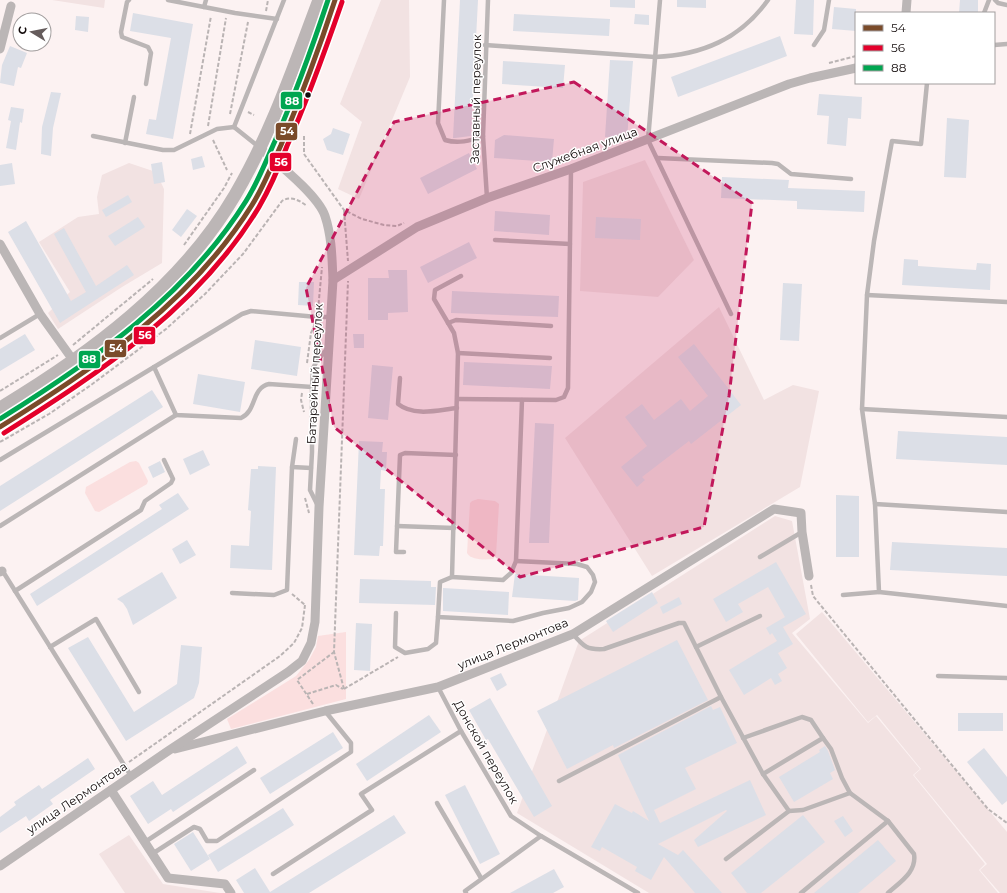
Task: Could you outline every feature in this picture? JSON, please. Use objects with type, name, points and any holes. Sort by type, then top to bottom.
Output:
[{"type":"main road","points":[[0,408],[32,389],[70,355],[144,305],[177,273],[214,228],[235,195],[260,148],[288,84],[318,0]]},
{"type":"main road","points":[[0,427],[83,374],[120,347],[191,285],[226,245],[253,204],[304,91],[335,0]]},
{"type":"street","points":[[906,12],[907,0]]},
{"type":"street","points":[[0,49],[12,6]]},
{"type":"street","name":"Служебная улица","points":[[333,280],[417,227],[487,198],[648,140],[789,84],[855,68]]},
{"type":"street","name":"Батарейный переулок","points":[[260,148],[311,194],[325,215],[331,244],[333,280],[319,507],[315,622],[311,643],[302,660]]},
{"type":"street","points":[[0,244],[40,314],[83,374]]},
{"type":"street","name":"улица Лермонтова","points":[[168,751],[321,712],[438,687],[574,634],[774,509],[801,513],[802,532],[809,576]]},
{"type":"street","name":"улица Лермонтова","points":[[0,866],[168,751],[288,672],[302,660]]},
{"type":"street","points":[[111,790],[168,878],[225,884],[231,893]]},
{"type":"lane","points":[[129,0],[127,2],[121,32],[122,37],[148,46],[151,53],[146,84]]},
{"type":"lane","points":[[168,0],[227,12],[277,19]]},
{"type":"lane","points":[[204,7],[206,0]]},
{"type":"lane","points":[[93,136],[163,150],[174,150],[217,129],[234,126],[284,0]]},
{"type":"lane","points":[[444,0],[438,123],[445,140],[453,142],[470,141],[483,136]]},
{"type":"lane","name":"Заставный переулок","points":[[487,198],[483,136],[485,45],[488,0]]},
{"type":"lane","points":[[660,0],[648,140],[658,158],[731,314]]},
{"type":"lane","points":[[485,45],[674,56],[705,49],[730,37],[744,28],[768,0]]},
{"type":"lane","points":[[814,45],[824,30],[829,0]]},
{"type":"lane","points":[[984,12],[990,0]]},
{"type":"lane","points":[[995,0],[998,3],[1007,5]]},
{"type":"lane","points":[[995,45],[1007,44]]},
{"type":"lane","points":[[879,592],[875,504],[862,409],[867,295],[874,242],[892,141],[921,144],[927,84]]},
{"type":"lane","points":[[125,143],[134,98]]},
{"type":"lane","name":"Батарейный переулок","points":[[234,126],[260,148]]},
{"type":"lane","points":[[658,158],[772,163],[778,164],[791,174],[851,180]]},
{"type":"lane","points":[[458,399],[556,400],[564,397],[568,388],[571,169]]},
{"type":"lane","points":[[495,240],[570,244]]},
{"type":"lane","points":[[452,577],[458,399],[458,353],[454,333],[434,299],[435,290],[461,276]]},
{"type":"lane","points":[[867,295],[1007,302]]},
{"type":"lane","points":[[0,460],[242,314],[251,312],[330,317]]},
{"type":"lane","points":[[0,338],[40,314]]},
{"type":"lane","points":[[448,323],[456,320],[551,326]]},
{"type":"lane","points":[[319,507],[310,490],[313,368],[328,347]]},
{"type":"lane","points":[[458,353],[550,358]]},
{"type":"lane","points":[[154,367],[176,415]]},
{"type":"lane","points":[[400,378],[398,404],[404,408],[420,412],[457,408]]},
{"type":"lane","points":[[0,526],[176,415],[241,418],[249,413],[258,390],[263,385],[269,384],[312,387]]},
{"type":"lane","points":[[396,613],[395,648],[404,653],[428,649],[436,643],[440,582],[452,577],[503,580],[511,573],[516,561],[522,400]]},
{"type":"lane","points":[[862,409],[1007,416]]},
{"type":"lane","points":[[232,593],[274,595],[287,590],[292,467],[296,439]]},
{"type":"lane","points":[[404,552],[396,552],[400,455],[405,453],[456,455]]},
{"type":"lane","points":[[15,590],[141,510],[145,501],[172,483],[173,479],[164,460]]},
{"type":"lane","points":[[292,467],[311,468]]},
{"type":"lane","points":[[875,504],[1007,512]]},
{"type":"lane","points":[[397,526],[454,528]]},
{"type":"lane","points":[[760,557],[802,532]]},
{"type":"lane","points":[[438,617],[513,621],[569,608],[582,602],[591,592],[595,582],[593,575],[587,567],[577,564],[516,561]]},
{"type":"lane","points":[[1,570],[131,776]]},
{"type":"lane","points":[[843,595],[879,592],[1007,606]]},
{"type":"lane","points":[[696,647],[760,616]]},
{"type":"lane","points":[[50,647],[96,619],[139,692]]},
{"type":"lane","points":[[574,634],[587,648],[592,650],[604,649],[681,623],[685,625],[721,697],[763,774],[789,812]]},
{"type":"lane","points":[[938,676],[1007,678]]},
{"type":"lane","name":"Донской переулок","points":[[438,687],[461,731],[511,816],[541,836]]},
{"type":"lane","points":[[558,781],[721,697]]},
{"type":"lane","points":[[152,854],[194,827],[200,829],[207,841],[217,841],[351,752],[351,743],[321,712]]},
{"type":"lane","points":[[744,738],[802,717],[811,720],[831,749],[842,778],[850,793],[888,821],[914,854],[914,867],[908,875],[888,893]]},
{"type":"lane","points":[[273,874],[372,810],[361,794],[461,731]]},
{"type":"lane","points":[[763,774],[823,738]]},
{"type":"lane","points":[[145,842],[254,770]]},
{"type":"lane","points":[[726,859],[789,812],[803,810],[850,793]]},
{"type":"lane","points":[[437,803],[481,878]]},
{"type":"lane","points":[[801,893],[888,821]]},
{"type":"lane","points":[[466,893],[465,891],[481,878],[541,836],[636,892]]},
{"type":"lane","points":[[629,893],[636,892]]},
{"type":"path","points":[[265,18],[268,0]]},
{"type":"path","points":[[190,138],[212,9]]},
{"type":"path","points":[[227,12],[207,129],[228,170]]},
{"type":"path","points":[[228,127],[249,15]]},
{"type":"path","points":[[825,64],[855,56]]},
{"type":"path","points":[[304,136],[304,154],[344,210],[362,219],[384,225],[397,226],[404,223]]},
{"type":"path","points":[[183,246],[224,188],[232,173]]},
{"type":"path","points":[[0,442],[55,410],[166,329],[205,294],[243,254],[282,201],[286,198],[296,199],[311,208]]},
{"type":"path","points":[[344,210],[348,270],[334,652],[344,689]]},
{"type":"path","points":[[317,317],[322,261]]},
{"type":"path","points":[[0,391],[70,355],[157,275]]},
{"type":"path","points":[[809,576],[813,596],[988,809],[1007,823]]},
{"type":"path","points":[[287,590],[305,605]]},
{"type":"path","points":[[124,766],[280,656],[294,643],[302,628],[306,601]]},
{"type":"path","points":[[321,712],[297,680],[334,652]]},
{"type":"path","points":[[344,689],[404,653]]},
{"type":"path","points":[[307,694],[336,685],[344,689]]},
{"type":"highlighted area","points":[[574,82],[752,203],[729,396],[704,527],[520,577],[334,427],[306,288],[394,122]]},
{"type":"shaded area","points":[[52,0],[105,0],[104,8]]},
{"type":"shaded area","points":[[381,0],[409,0],[410,77],[359,199],[338,189],[362,122],[340,104]]},
{"type":"shaded area","points":[[645,160],[694,260],[658,297],[580,291],[583,182]]},
{"type":"shaded area","points":[[129,163],[156,172],[164,189],[162,263],[58,329],[48,313],[70,292],[39,242],[78,217],[99,214],[97,197],[102,175]]},
{"type":"shaded area","points":[[719,307],[764,400],[793,385],[819,391],[800,487],[652,576],[565,438]]},
{"type":"shaded area","points":[[136,461],[139,463],[148,481],[147,484],[99,512],[95,511],[85,493],[86,487],[130,462]]},
{"type":"shaded area","points":[[478,499],[495,501],[499,504],[496,556],[493,559],[475,558],[467,553],[470,503]]},
{"type":"shaded area","points":[[775,516],[792,521],[810,619],[792,633],[868,723],[876,716],[920,769],[913,775],[985,864],[979,870],[998,893],[649,893],[517,813],[579,641]]},
{"type":"shaded area","points":[[822,612],[1007,832],[1007,893],[1000,893],[980,870],[987,864],[914,775],[921,769],[877,715],[868,722],[796,634]]},
{"type":"shaded area","points":[[346,632],[346,699],[231,729],[227,719],[296,676],[309,660],[316,647],[318,636]]},
{"type":"shaded area","points":[[129,835],[163,884],[220,893],[125,893],[99,854]]},
{"type":"building","points":[[460,0],[478,0],[471,136],[453,138]]},
{"type":"building","points":[[610,0],[635,0],[635,8],[610,7]]},
{"type":"building","points":[[677,0],[706,0],[706,8],[677,7]]},
{"type":"building","points":[[796,0],[814,0],[813,35],[794,34]]},
{"type":"building","points":[[960,0],[978,0],[978,12],[959,12]]},
{"type":"building","points":[[834,7],[856,9],[855,31],[832,29]]},
{"type":"building","points":[[133,13],[193,24],[173,139],[146,134],[149,119],[156,120],[171,38],[130,31]]},
{"type":"building","points":[[514,14],[610,19],[609,36],[513,31]]},
{"type":"building","points":[[635,14],[649,15],[649,25],[634,24]]},
{"type":"building","points":[[76,16],[89,17],[88,32],[75,30]]},
{"type":"building","points":[[780,36],[787,56],[678,97],[671,77]]},
{"type":"building","points":[[10,46],[12,47],[12,52],[27,53],[21,68],[18,67],[14,86],[0,83],[2,65]]},
{"type":"building","points":[[610,60],[633,61],[627,139],[605,137]]},
{"type":"building","points":[[503,61],[565,65],[563,88],[502,84]]},
{"type":"building","points":[[51,92],[61,93],[53,128],[51,156],[41,154],[42,127]]},
{"type":"building","points":[[819,94],[862,97],[861,119],[848,118],[846,146],[827,144],[829,116],[817,115]]},
{"type":"building","points":[[11,107],[24,109],[22,123],[20,122],[16,150],[6,148],[11,121],[8,120]]},
{"type":"building","points":[[947,118],[969,120],[966,178],[944,177]]},
{"type":"building","points":[[333,128],[350,134],[343,155],[327,150],[323,139],[331,134]]},
{"type":"building","points":[[504,135],[554,139],[552,162],[494,158],[495,140]]},
{"type":"building","points":[[469,153],[477,169],[428,194],[420,178]]},
{"type":"building","points":[[202,156],[205,167],[193,170],[191,159]]},
{"type":"building","points":[[162,162],[165,182],[154,184],[151,164]]},
{"type":"building","points":[[12,163],[15,184],[0,186],[0,165]]},
{"type":"building","points":[[722,177],[789,180],[788,188],[865,191],[864,212],[797,209],[797,201],[721,198]]},
{"type":"building","points":[[128,195],[132,202],[106,217],[102,210]]},
{"type":"building","points":[[187,209],[197,216],[181,237],[172,230]]},
{"type":"building","points":[[495,211],[550,215],[549,235],[494,231]]},
{"type":"building","points":[[138,217],[145,227],[115,246],[108,236]]},
{"type":"building","points":[[596,217],[641,219],[640,240],[595,238]]},
{"type":"building","points":[[26,221],[71,301],[86,292],[54,234],[64,228],[96,286],[127,265],[134,275],[60,323],[8,232]]},
{"type":"building","points":[[469,242],[477,258],[428,283],[420,267]]},
{"type":"building","points":[[904,259],[918,260],[918,266],[976,270],[977,263],[991,264],[990,290],[902,285]]},
{"type":"building","points":[[388,270],[407,270],[408,312],[388,313],[388,320],[368,320],[368,278],[389,278]]},
{"type":"building","points":[[299,282],[314,282],[313,306],[298,305]]},
{"type":"building","points":[[783,283],[802,284],[799,341],[780,340]]},
{"type":"building","points":[[452,291],[559,296],[558,317],[451,313]]},
{"type":"building","points":[[25,334],[35,350],[0,371],[0,349]]},
{"type":"building","points":[[353,334],[364,334],[364,348],[354,348]]},
{"type":"building","points":[[255,340],[301,347],[297,376],[251,369]]},
{"type":"building","points":[[694,344],[741,405],[691,444],[689,441],[642,477],[645,480],[637,487],[621,467],[647,446],[625,417],[642,404],[654,420],[681,399],[690,411],[708,396],[678,357]]},
{"type":"building","points":[[464,362],[552,366],[550,389],[463,385]]},
{"type":"building","points":[[372,365],[393,367],[388,420],[368,418]]},
{"type":"building","points":[[198,374],[245,382],[240,412],[193,404]]},
{"type":"building","points":[[152,390],[163,407],[0,511],[0,486]]},
{"type":"building","points":[[535,423],[554,424],[549,543],[529,543]]},
{"type":"building","points":[[898,431],[1007,437],[1007,465],[896,459]]},
{"type":"building","points":[[359,441],[383,442],[382,452],[387,452],[386,471],[381,470],[380,489],[385,489],[383,546],[380,546],[379,556],[354,555]]},
{"type":"building","points":[[203,450],[210,465],[190,475],[183,459]]},
{"type":"building","points":[[160,461],[165,472],[153,478],[148,467]]},
{"type":"building","points":[[258,466],[276,467],[272,570],[230,568],[231,545],[249,546],[251,511],[248,510],[251,469],[258,469]]},
{"type":"building","points":[[178,493],[189,509],[37,606],[30,594],[162,509],[159,505]]},
{"type":"building","points":[[836,495],[859,496],[859,557],[836,557]]},
{"type":"building","points":[[187,540],[196,555],[180,564],[172,549]]},
{"type":"building","points":[[892,542],[1007,548],[1007,576],[890,570]]},
{"type":"building","points":[[776,562],[806,614],[783,627],[793,644],[778,653],[787,668],[778,674],[782,681],[775,685],[771,678],[744,695],[729,670],[777,641],[772,633],[770,635],[766,628],[785,617],[768,587],[738,604],[743,612],[726,622],[713,599]]},
{"type":"building","points":[[162,572],[177,598],[133,625],[127,609],[123,603],[117,599]]},
{"type":"building","points":[[515,574],[579,578],[578,600],[512,597]]},
{"type":"building","points":[[360,579],[431,581],[431,587],[436,587],[435,605],[359,603]]},
{"type":"building","points":[[443,588],[509,592],[508,615],[443,611]]},
{"type":"building","points":[[652,592],[658,603],[613,632],[606,621]]},
{"type":"building","points":[[679,597],[682,604],[663,614],[660,607]]},
{"type":"building","points":[[356,623],[372,624],[370,671],[354,670]]},
{"type":"building","points":[[88,637],[134,712],[177,684],[181,645],[202,647],[199,683],[194,698],[126,741],[68,648]]},
{"type":"building","points":[[677,640],[708,700],[614,748],[613,745],[567,769],[537,711]]},
{"type":"building","points":[[501,673],[507,685],[497,691],[490,678]]},
{"type":"building","points":[[490,698],[552,806],[534,817],[469,710]]},
{"type":"building","points":[[711,706],[713,710],[720,707],[737,743],[685,768],[696,789],[654,810],[660,823],[750,780],[766,815],[698,847],[694,840],[727,811],[726,810],[658,844],[678,855],[683,850],[722,893],[695,893],[664,857],[651,880],[635,871],[637,867],[602,847],[600,851],[591,847],[615,804],[632,813],[633,811],[649,821],[618,755]]},
{"type":"building","points":[[958,713],[1003,713],[1003,731],[958,731]]},
{"type":"building","points":[[429,715],[441,732],[367,781],[356,764]]},
{"type":"building","points":[[333,732],[343,748],[270,794],[260,778]]},
{"type":"building","points":[[237,746],[247,763],[173,812],[171,809],[148,824],[130,796],[153,781],[162,795]]},
{"type":"building","points":[[825,746],[835,770],[830,773],[833,779],[794,802],[779,777],[820,752],[819,750]]},
{"type":"building","points":[[984,748],[1007,777],[1007,801],[1002,805],[967,762]]},
{"type":"building","points":[[88,758],[95,769],[50,800],[53,804],[29,821],[26,816],[0,833],[0,817],[16,805],[14,802],[39,785],[42,789]]},
{"type":"building","points":[[465,785],[500,854],[480,864],[445,795]]},
{"type":"building","points":[[283,808],[294,825],[218,872],[208,855]]},
{"type":"building","points":[[394,815],[406,833],[309,893],[244,893],[236,880],[255,868],[270,892]]},
{"type":"building","points":[[803,815],[825,842],[761,893],[747,893],[731,873]]},
{"type":"building","points":[[843,816],[853,831],[845,837],[834,821]]},
{"type":"building","points":[[193,832],[210,859],[191,871],[174,844]]},
{"type":"building","points":[[878,840],[896,861],[858,893],[814,893]]},
{"type":"building","points":[[554,869],[564,887],[553,893],[510,893]]},
{"type":"transit line","name":"88","points":[[0,419],[70,374],[136,324],[167,297],[222,236],[246,201],[262,171],[296,89],[328,0]]},
{"type":"transit line","name":"54","points":[[0,427],[72,380],[139,330],[171,303],[200,273],[227,240],[252,205],[271,168],[303,91],[335,0]]},
{"type":"transit line","name":"56","points":[[4,433],[76,386],[145,335],[178,306],[207,276],[235,243],[259,207],[274,177],[323,57],[342,2]]}]
